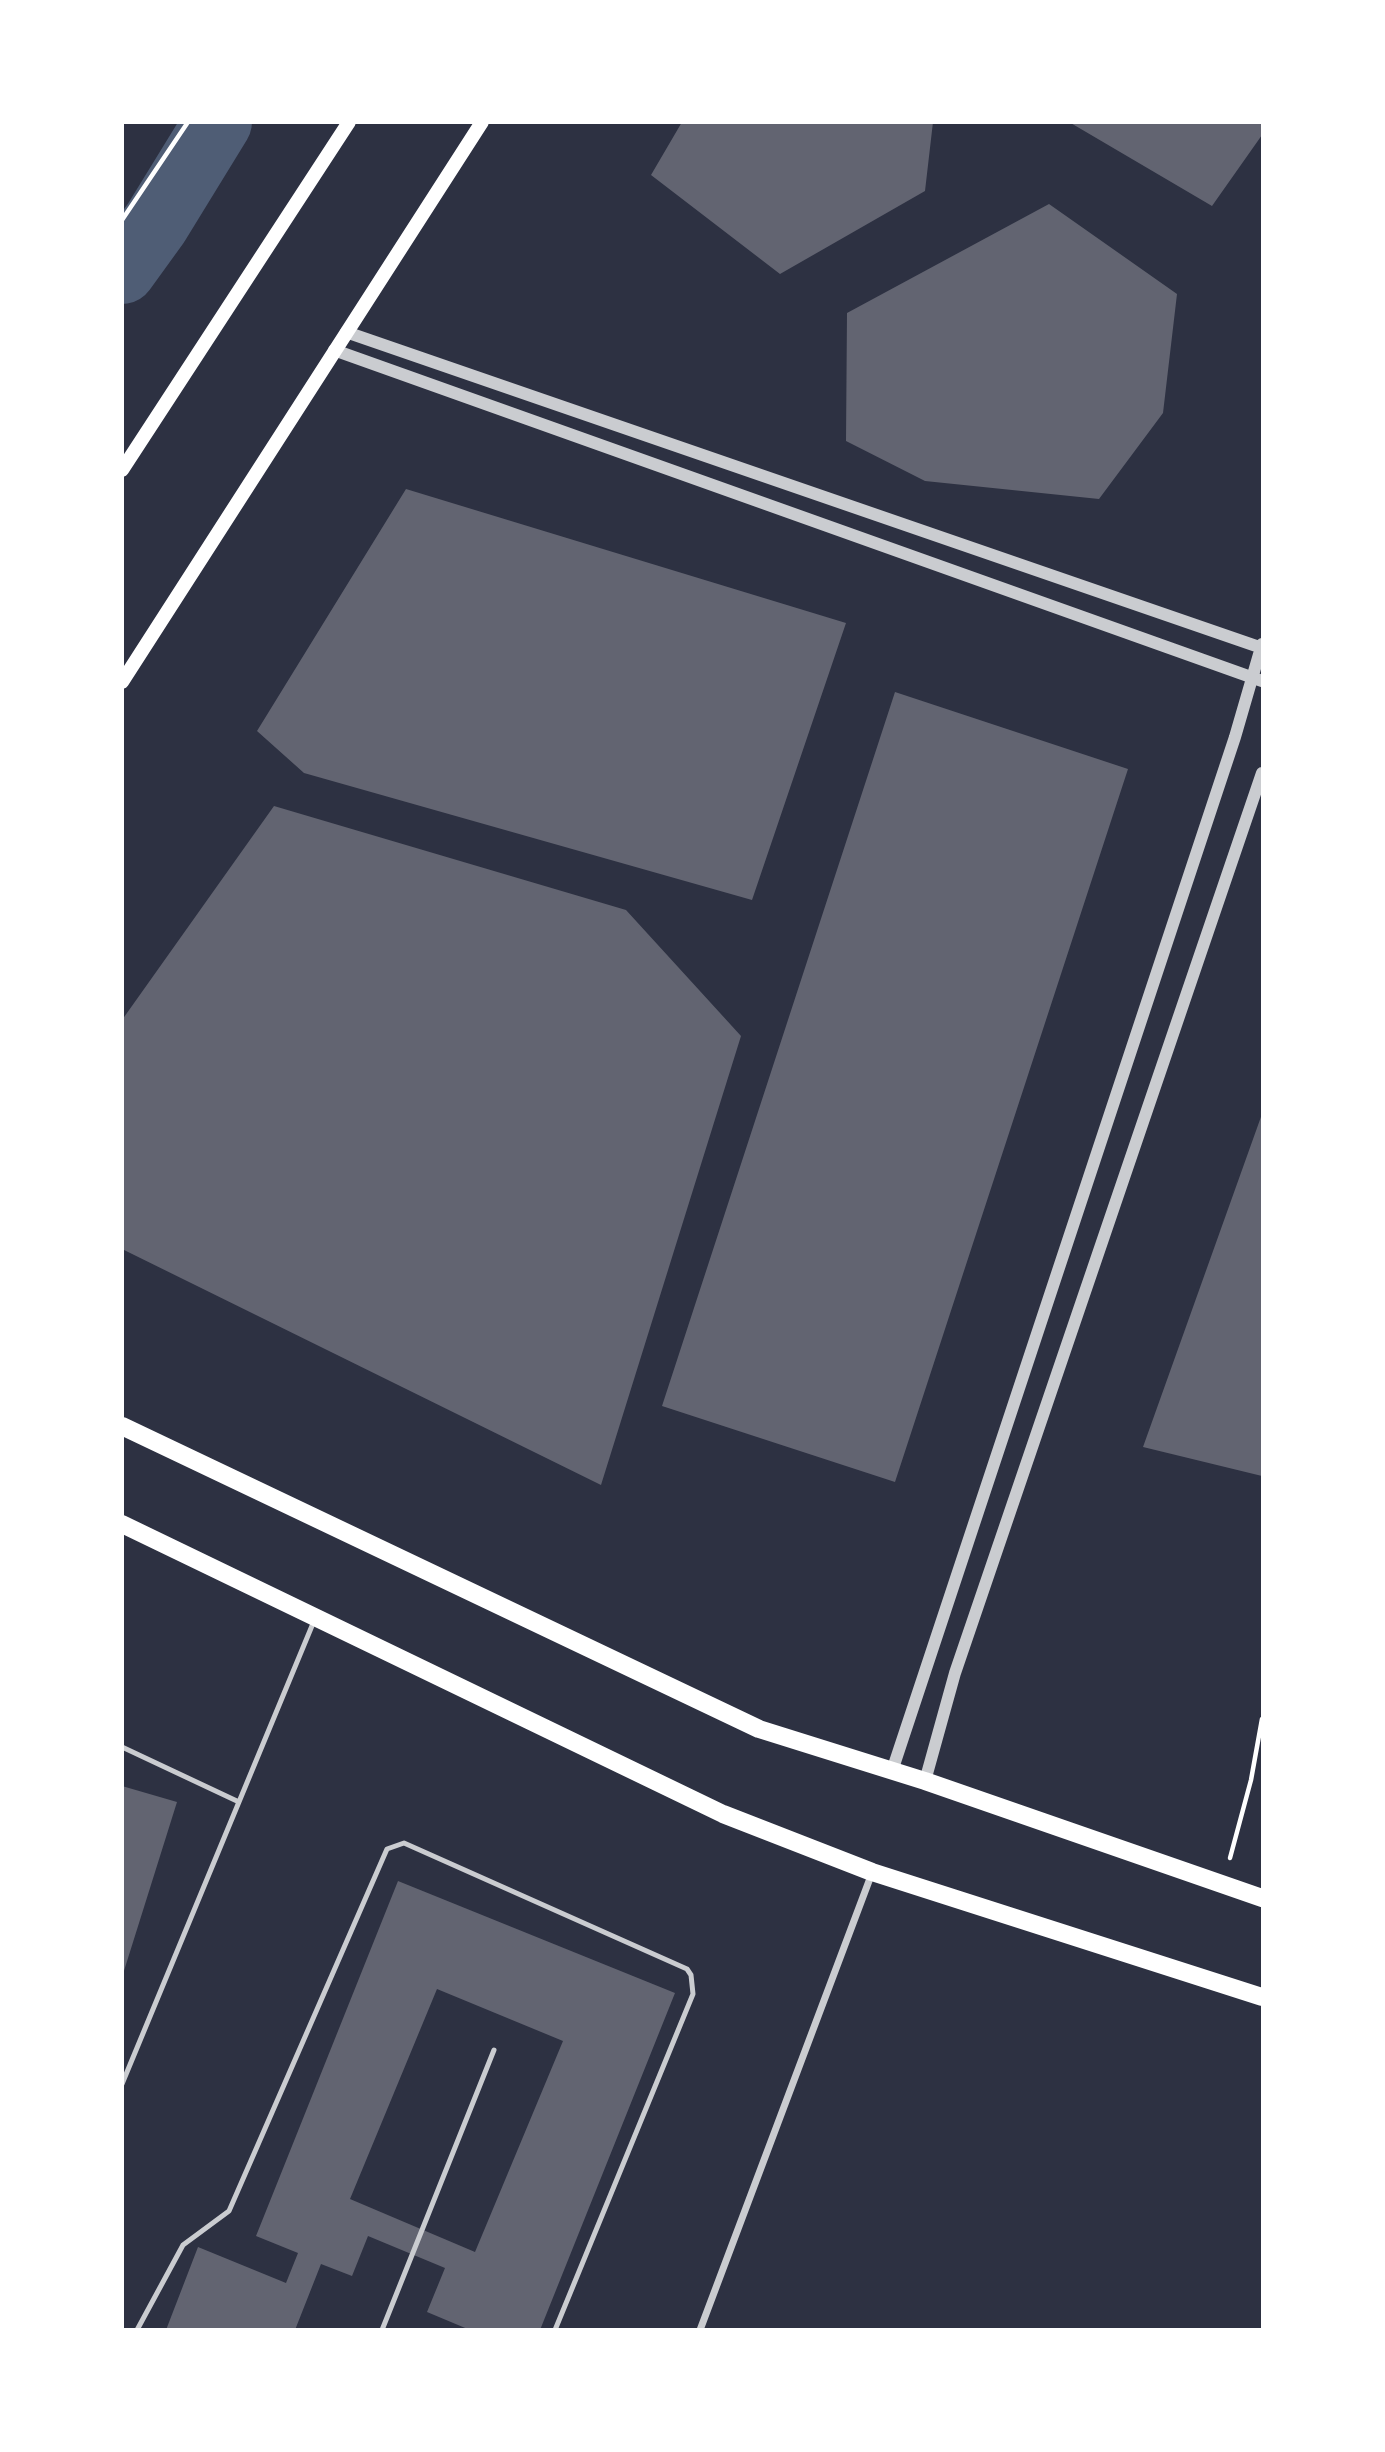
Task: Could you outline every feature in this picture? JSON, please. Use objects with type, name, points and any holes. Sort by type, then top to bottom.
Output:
[{"type":"main road","points":[[122,470],[349,122]]},
{"type":"main road","points":[[122,682],[482,122]]},
{"type":"main road","points":[[122,1426],[759,1729],[925,1781],[1262,1898]]},
{"type":"main road","points":[[122,1524],[723,1814],[872,1872],[1262,1997]]},
{"type":"street","points":[[346,332],[1262,647],[1258,679],[1231,750],[891,1771]]},
{"type":"street","points":[[334,351],[1258,679]]},
{"type":"street","points":[[925,1781],[955,1673],[1262,774]]},
{"type":"street","points":[[700,2329],[872,1872]]},
{"type":"lane","points":[[122,2084],[315,1617]]},
{"type":"lane","points":[[122,1747],[239,1802]]},
{"type":"lane","points":[[137,2329],[183,2245],[229,2211],[387,1849],[404,1843],[687,1969],[692,1980],[693,1994],[555,2329]]},
{"type":"lane","points":[[382,2329],[494,2050]]},
{"type":"path","points":[[122,220],[188,122]]},
{"type":"path","points":[[1223,1885],[1251,1780],[1262,1719]]},
{"type":"building","points":[[682,122],[933,122],[925,191],[780,274],[651,175]]},
{"type":"building","points":[[1069,122],[1262,122],[1262,135],[1212,206]]},
{"type":"building","points":[[1049,204],[1177,294],[1163,413],[1099,499],[925,481],[846,441],[847,313]]},
{"type":"building","points":[[406,489],[846,623],[752,900],[304,773],[257,731]]},
{"type":"building","points":[[895,692],[1128,769],[895,1482],[662,1406]]},
{"type":"building","points":[[274,806],[626,910],[741,1036],[601,1485],[122,1249],[122,1020]]},
{"type":"building","points":[[1262,1114],[1262,1476],[1143,1447]]},
{"type":"building","points":[[122,1786],[177,1802],[123,1974],[122,1973]]},
{"type":"building","points":[[398,1881],[675,1993],[540,2330],[470,2330],[427,2312],[445,2268],[368,2236],[352,2276],[321,2264],[295,2330],[166,2330],[198,2247],[286,2283],[298,2253],[256,2236]],"holes":[[[437,1989],[563,2041],[475,2252],[350,2199]]]},
{"type":"waterway","points":[[122,270],[156,223],[218,122]]}]
